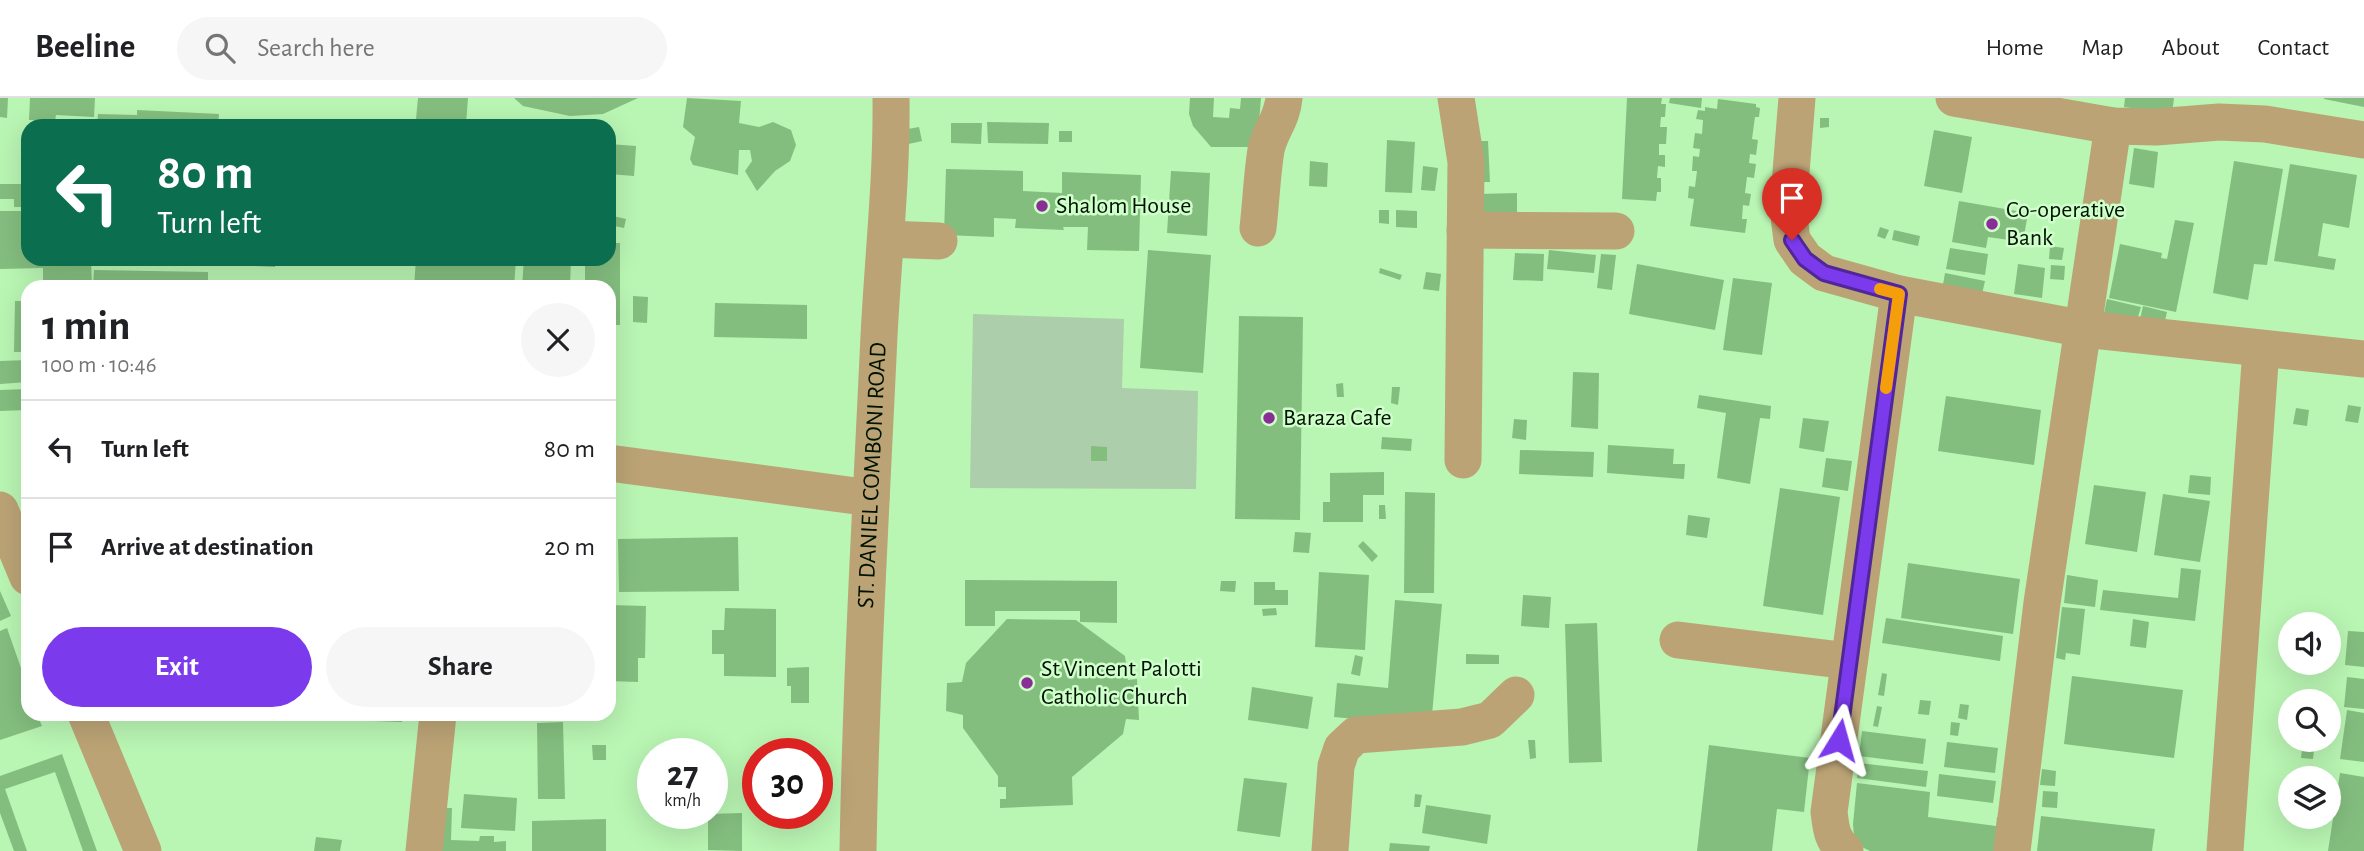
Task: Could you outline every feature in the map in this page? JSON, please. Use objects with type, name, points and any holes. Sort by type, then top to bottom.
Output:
[{"type":"street","name":"ST. DANIEL COMBONI ROAD","points":[[858,851],[860,735],[871,498],[892,154],[891,98]]},
{"type":"street","points":[[1258,228],[1267,148],[1280,121],[1284,98]]},
{"type":"street","points":[[1456,98],[1466,162],[1463,460]]},
{"type":"street","points":[[1797,98],[1788,209],[1792,240],[1805,259],[1824,273],[1899,294],[2084,329],[2364,359]]},
{"type":"street","points":[[1954,98],[2000,102],[2113,126],[2156,127],[2219,110],[2264,124],[2364,140]]},
{"type":"street","points":[[2012,851],[2042,603],[2113,126]]},
{"type":"street","points":[[1465,230],[1616,231]]},
{"type":"street","points":[[886,239],[939,241]]},
{"type":"street","points":[[1845,851],[1837,844],[1831,832],[1829,812],[1899,294]]},
{"type":"street","points":[[2225,851],[2261,349]]},
{"type":"street","points":[[616,464],[871,498]]},
{"type":"street","points":[[0,510],[21,560]]},
{"type":"street","points":[[1678,640],[1849,661]]},
{"type":"street","points":[[1330,851],[1336,766],[1342,748],[1356,735],[1462,727],[1490,720],[1516,695]]},
{"type":"street","points":[[89,721],[144,851]]},
{"type":"street","points":[[424,851],[437,721]]},
{"type":"green space","points":[[973,314],[1124,319],[1122,388],[1198,391],[1196,489],[970,488]]},
{"type":"building","points":[[0,98],[8,98],[7,118],[0,117]]},
{"type":"building","points":[[30,98],[95,98],[94,117],[56,115],[55,119],[29,119]]},
{"type":"building","points":[[418,98],[468,98],[466,119],[416,119]]},
{"type":"building","points":[[514,98],[638,98],[603,114],[570,116],[523,106]]},
{"type":"building","points":[[687,98],[741,101],[739,123],[759,127],[773,122],[791,130],[796,145],[790,161],[775,171],[757,191],[745,171],[752,161],[750,150],[739,150],[738,175],[693,165],[690,159],[695,137],[683,127]]},
{"type":"building","points":[[1190,98],[1214,98],[1213,117],[1229,118],[1230,108],[1240,109],[1241,98],[1261,98],[1257,147],[1211,147],[1193,126],[1189,114]]},
{"type":"building","points":[[1627,98],[1662,98],[1661,104],[1666,104],[1665,117],[1661,117],[1660,127],[1667,127],[1666,144],[1659,144],[1659,155],[1665,155],[1665,167],[1658,166],[1657,178],[1661,178],[1661,192],[1657,192],[1656,201],[1622,199]]},
{"type":"building","points":[[1670,98],[1702,98],[1701,108],[1669,103]]},
{"type":"building","points":[[2125,98],[2174,98],[2172,114],[2124,107]]},
{"type":"building","points":[[2364,98],[2364,107],[2324,99]]},
{"type":"building","points":[[1718,99],[1756,104],[1756,107],[1760,108],[1759,117],[1755,117],[1752,139],[1758,140],[1756,155],[1750,154],[1749,163],[1756,164],[1754,178],[1747,177],[1745,193],[1751,194],[1749,206],[1743,205],[1742,219],[1747,219],[1745,233],[1690,226],[1694,199],[1688,198],[1689,186],[1695,187],[1697,171],[1692,171],[1693,156],[1699,157],[1700,149],[1693,148],[1695,133],[1702,134],[1703,120],[1696,119],[1698,110],[1705,111],[1705,107],[1717,109]]},
{"type":"building","points":[[137,110],[219,114],[219,119],[98,119],[98,114],[137,115]]},
{"type":"building","points":[[1820,118],[1829,118],[1829,127],[1820,128]]},
{"type":"building","points":[[987,122],[1049,123],[1048,144],[988,143]]},
{"type":"building","points":[[951,123],[982,123],[981,144],[951,143]]},
{"type":"building","points":[[919,127],[922,141],[904,145],[902,130]]},
{"type":"building","points":[[1934,130],[1972,137],[1962,193],[1924,186]]},
{"type":"building","points":[[1059,131],[1072,131],[1072,142],[1059,142]]},
{"type":"building","points":[[1387,140],[1415,142],[1412,193],[1385,192]]},
{"type":"building","points":[[1478,141],[1488,141],[1490,182],[1480,182]]},
{"type":"building","points":[[616,145],[636,146],[634,176],[616,175]]},
{"type":"building","points":[[2134,148],[2158,152],[2154,188],[2129,184]]},
{"type":"building","points":[[1310,161],[1328,163],[1327,187],[1309,186]]},
{"type":"building","points":[[2234,161],[2283,169],[2267,265],[2254,264],[2248,300],[2213,293]]},
{"type":"building","points":[[2290,164],[2357,175],[2349,228],[2323,223],[2318,256],[2336,259],[2334,270],[2274,261]]},
{"type":"building","points":[[1423,166],[1438,168],[1435,191],[1421,190]]},
{"type":"building","points":[[946,169],[1023,171],[1023,191],[1062,193],[1062,172],[1141,175],[1139,251],[1087,250],[1088,227],[1063,227],[1064,230],[1015,228],[1016,219],[994,218],[994,237],[944,235]]},
{"type":"building","points":[[1171,171],[1210,173],[1207,236],[1167,233]]},
{"type":"building","points":[[0,184],[21,184],[21,207],[14,207],[14,199],[0,199]]},
{"type":"building","points":[[1517,193],[1517,221],[1478,221],[1478,194]]},
{"type":"building","points":[[1959,201],[2028,213],[2023,242],[1988,237],[1986,248],[1952,242]]},
{"type":"building","points":[[1379,210],[1389,210],[1389,224],[1379,223]]},
{"type":"building","points":[[1396,210],[1417,211],[1417,228],[1396,227]]},
{"type":"building","points":[[0,211],[21,211],[21,266],[91,266],[92,280],[43,280],[43,268],[0,269]]},
{"type":"building","points":[[616,217],[626,219],[624,228],[616,226]]},
{"type":"building","points":[[2175,220],[2194,223],[2176,312],[2109,298],[2120,244],[2162,253],[2161,258],[2167,259]]},
{"type":"building","points":[[1880,227],[1889,230],[1885,239],[1877,236]]},
{"type":"building","points":[[1894,230],[1920,236],[1918,246],[1892,240]]},
{"type":"building","points":[[616,243],[620,243],[620,325],[616,325],[616,280],[585,280],[585,266],[616,266]]},
{"type":"building","points":[[2050,246],[2064,248],[2062,260],[2049,259]]},
{"type":"building","points":[[1950,248],[1988,254],[1985,275],[1946,269]]},
{"type":"building","points":[[1148,250],[1211,255],[1203,373],[1140,368]]},
{"type":"building","points":[[1549,250],[1596,255],[1594,273],[1547,269]]},
{"type":"building","points":[[1515,253],[1544,254],[1543,281],[1513,280]]},
{"type":"building","points":[[1601,254],[1616,255],[1612,290],[1597,288]]},
{"type":"building","points":[[1637,264],[1724,280],[1715,330],[1629,314]]},
{"type":"building","points":[[2018,264],[2045,268],[2042,298],[2014,294]]},
{"type":"building","points":[[2051,265],[2065,266],[2064,280],[2050,279]]},
{"type":"building","points":[[416,266],[516,266],[514,280],[414,280]]},
{"type":"building","points":[[524,266],[571,266],[570,280],[522,280]]},
{"type":"building","points":[[1380,268],[1402,275],[1400,280],[1379,273]]},
{"type":"building","points":[[94,270],[208,272],[208,280],[93,280]]},
{"type":"building","points":[[1426,272],[1441,274],[1439,291],[1423,289]]},
{"type":"building","points":[[1945,273],[1985,281],[1980,303],[1941,296]]},
{"type":"building","points":[[1733,278],[1772,283],[1762,355],[1723,350]]},
{"type":"building","points":[[633,296],[648,297],[647,323],[633,322]]},
{"type":"building","points":[[2107,299],[2141,307],[2135,327],[2103,318]]},
{"type":"building","points":[[15,301],[21,301],[21,352],[14,352]]},
{"type":"building","points":[[715,303],[807,305],[807,339],[714,337]]},
{"type":"building","points":[[2143,306],[2167,312],[2162,334],[2138,328]]},
{"type":"building","name":"Baraza Cafe","points":[[1239,316],[1303,317],[1300,520],[1235,519]]},
{"type":"building","points":[[21,360],[21,382],[0,384],[0,361]]},
{"type":"building","points":[[1573,372],[1599,373],[1598,429],[1571,427]]},
{"type":"building","points":[[1343,383],[1344,397],[1337,397],[1336,384]]},
{"type":"building","points":[[1392,387],[1400,387],[1398,405],[1391,403]]},
{"type":"building","points":[[21,389],[21,410],[0,411],[0,390]]},
{"type":"building","points":[[1699,395],[1771,406],[1770,419],[1760,418],[1750,484],[1717,478],[1726,413],[1697,408]]},
{"type":"building","points":[[1946,396],[2041,410],[2034,465],[1938,451]]},
{"type":"building","points":[[2348,405],[2361,407],[2358,423],[2345,421]]},
{"type":"building","points":[[2296,408],[2309,410],[2307,426],[2293,424]]},
{"type":"building","points":[[1803,418],[1829,421],[1824,452],[1799,448]]},
{"type":"building","points":[[1514,419],[1527,420],[1526,440],[1512,438]]},
{"type":"building","points":[[1382,437],[1412,439],[1411,451],[1381,449]]},
{"type":"building","points":[[1608,445],[1674,449],[1673,464],[1685,464],[1684,479],[1607,473]]},
{"type":"building","points":[[1091,446],[1107,447],[1107,461],[1091,461]]},
{"type":"building","points":[[1520,450],[1594,452],[1593,477],[1519,474]]},
{"type":"building","points":[[1826,458],[1852,461],[1848,491],[1822,487]]},
{"type":"building","points":[[1384,472],[1384,495],[1363,495],[1363,522],[1323,522],[1323,502],[1330,502],[1330,473]]},
{"type":"building","points":[[2190,475],[2211,477],[2210,495],[2188,493]]},
{"type":"building","points":[[2094,485],[2146,492],[2137,552],[2085,544]]},
{"type":"building","points":[[1780,488],[1840,497],[1823,615],[1763,606]]},
{"type":"building","points":[[1405,492],[1435,493],[1434,593],[1404,593]]},
{"type":"building","points":[[2163,494],[2210,501],[2200,562],[2154,555]]},
{"type":"building","points":[[1379,505],[1385,505],[1386,519],[1379,519]]},
{"type":"building","points":[[1688,515],[1710,518],[1707,538],[1686,535]]},
{"type":"building","points":[[1295,532],[1311,533],[1309,553],[1293,552]]},
{"type":"building","points":[[738,537],[739,591],[619,592],[618,539]]},
{"type":"building","points":[[1363,541],[1378,556],[1372,562],[1358,546]]},
{"type":"building","points":[[1908,563],[2020,579],[2013,634],[1901,618]]},
{"type":"building","points":[[2181,568],[2201,570],[2195,621],[2100,610],[2103,590],[2178,598]]},
{"type":"building","points":[[1319,572],[1369,575],[1365,650],[1315,647]]},
{"type":"building","points":[[2067,575],[2098,580],[2095,607],[2064,603]]},
{"type":"building","points":[[965,580],[1117,581],[1117,623],[1080,622],[1080,611],[995,611],[995,626],[965,626]]},
{"type":"building","points":[[1221,581],[1236,581],[1235,592],[1220,591]]},
{"type":"building","points":[[1254,582],[1275,582],[1275,590],[1288,590],[1288,605],[1254,605]]},
{"type":"building","points":[[0,591],[11,616],[0,621]]},
{"type":"building","points":[[1523,595],[1551,597],[1549,628],[1521,626]]},
{"type":"building","points":[[1395,600],[1442,604],[1431,726],[1334,717],[1337,683],[1388,688]]},
{"type":"building","points":[[616,605],[646,606],[645,658],[638,658],[638,682],[616,681]]},
{"type":"building","points":[[2062,607],[2085,609],[2080,655],[2066,653],[2065,660],[2056,658]]},
{"type":"building","points":[[725,608],[776,609],[776,677],[724,676],[724,654],[712,654],[712,630],[724,630]]},
{"type":"building","points":[[1276,608],[1277,615],[1263,616],[1262,609]]},
{"type":"building","points":[[1886,618],[2003,636],[2000,661],[1882,643]]},
{"type":"building","points":[[1007,619],[1076,620],[1125,656],[1128,680],[1137,679],[1139,720],[1126,719],[1123,734],[1072,777],[1073,805],[1000,808],[1000,799],[1006,799],[1006,787],[998,787],[998,776],[963,728],[963,715],[946,711],[947,683],[962,682],[966,663]]},
{"type":"building","points":[[2133,619],[2149,622],[2146,648],[2130,646]]},
{"type":"building","points":[[1597,623],[1602,762],[1569,763],[1565,624]]},
{"type":"building","points":[[7,628],[21,668],[21,721],[40,721],[42,726],[0,740],[0,631]]},
{"type":"building","points":[[2348,631],[2364,632],[2364,667],[2345,665]]},
{"type":"building","points":[[1466,654],[1499,655],[1499,664],[1466,664]]},
{"type":"building","points":[[1355,655],[1363,657],[1360,676],[1351,674]]},
{"type":"building","points":[[809,667],[809,703],[791,703],[787,668]]},
{"type":"building","points":[[1882,673],[1887,674],[1884,696],[1878,695]]},
{"type":"building","points":[[2072,676],[2183,690],[2174,758],[2064,744]]},
{"type":"building","points":[[2347,677],[2364,679],[2364,709],[2344,707]]},
{"type":"building","points":[[1252,687],[1313,697],[1308,729],[1248,720]]},
{"type":"building","points":[[1920,700],[1931,701],[1929,715],[1918,714]]},
{"type":"building","points":[[1960,704],[1969,705],[1967,720],[1958,718]]},
{"type":"building","points":[[1877,706],[1882,707],[1878,727],[1873,726]]},
{"type":"building","points":[[2347,710],[2364,713],[2364,762],[2340,759]]},
{"type":"building","points":[[563,722],[565,799],[538,799],[537,723]]},
{"type":"building","points":[[1951,722],[1960,723],[1958,736],[1950,735]]},
{"type":"building","points":[[1862,731],[1926,739],[1923,764],[1859,756]]},
{"type":"building","points":[[1528,740],[1535,740],[1536,758],[1530,759]]},
{"type":"building","points":[[1947,742],[1998,748],[1995,773],[1944,767]]},
{"type":"building","points":[[592,745],[606,745],[606,760],[593,760]]},
{"type":"building","points":[[1709,745],[1810,758],[1804,812],[1777,809],[1772,851],[1697,851]]},
{"type":"building","points":[[2302,752],[2314,752],[2313,759],[2301,758]]},
{"type":"building","points":[[62,754],[97,851],[83,851],[55,772],[5,789],[27,851],[14,851],[0,813],[0,776]]},
{"type":"building","points":[[1859,763],[1928,771],[1926,787],[1857,778]]},
{"type":"building","points":[[2042,769],[2056,771],[2055,786],[2040,785]]},
{"type":"building","points":[[2341,773],[2364,777],[2364,851],[2328,851],[2331,829],[2341,829]]},
{"type":"building","points":[[1939,774],[1996,781],[1993,803],[1937,796]]},
{"type":"building","points":[[1244,778],[1287,783],[1280,837],[1237,831]]},
{"type":"building","points":[[1857,783],[1930,792],[1928,817],[1996,826],[1997,817],[2009,818],[1998,851],[1870,851],[1862,847],[1854,837]]},
{"type":"building","points":[[2043,791],[2058,792],[2057,808],[2042,807]]},
{"type":"building","points":[[464,794],[517,798],[515,831],[461,828]]},
{"type":"building","points":[[1415,794],[1422,795],[1420,807],[1414,807]]},
{"type":"building","points":[[1426,805],[1491,815],[1487,844],[1422,833]]},
{"type":"building","points":[[436,808],[452,808],[451,840],[479,841],[480,836],[494,836],[494,842],[506,841],[506,851],[435,851]]},
{"type":"building","points":[[728,813],[742,813],[742,851],[708,850],[708,829],[728,829]]},
{"type":"building","points":[[2041,816],[2155,829],[2152,851],[2037,851]]},
{"type":"building","points":[[606,819],[606,851],[532,851],[532,821]]},
{"type":"building","points":[[316,837],[342,840],[340,851],[314,851]]},
{"type":"building","points":[[1390,843],[1430,846],[1429,851],[1389,851]]},
{"type":"slow traffic","points":[[1880,289],[1899,294],[1886,388]]},
{"type":"place","name":"Shalom House","points":[[1042,206]]},
{"type":"place","name":"Co-operative Bank","points":[[1992,224]]},
{"type":"place","name":"Baraza Cafe","points":[[1269,418]]},
{"type":"place","name":"St Vincent Palotti Catholic Church","points":[[1027,683]]},
{"type":"route","points":[[1792,240],[1805,259],[1824,273],[1899,294],[1839,740]]}]
